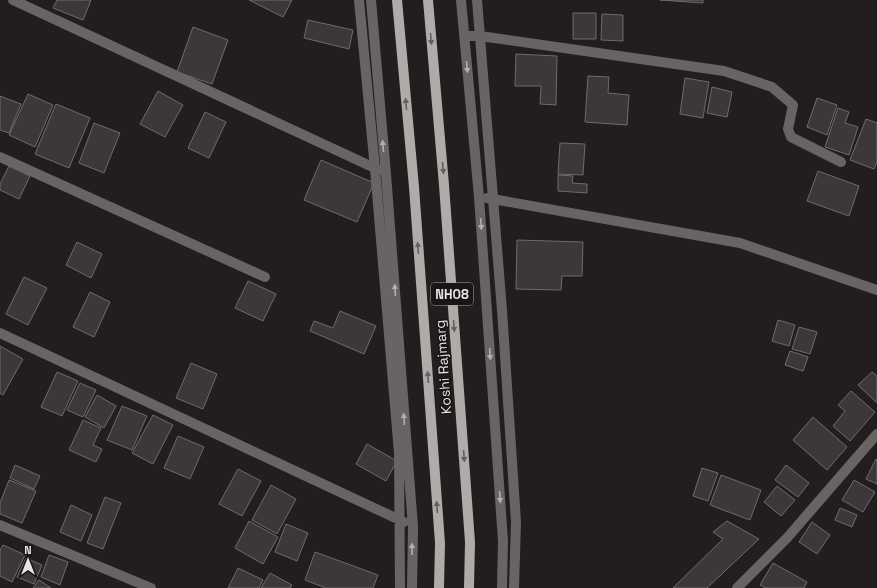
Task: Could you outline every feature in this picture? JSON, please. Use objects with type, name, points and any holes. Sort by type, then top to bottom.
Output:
[{"type":"main road","name":"Koshi Rajmarg","points":[[397,0],[414,187],[440,543],[439,588]]},
{"type":"main road","name":"Koshi Rajmarg","points":[[428,0],[444,185],[469,526],[469,588]]},
{"type":"street","points":[[13,0],[386,174]]},
{"type":"street","points":[[359,0],[399,453],[400,588]]},
{"type":"street","points":[[371,0],[413,526],[412,588]]},
{"type":"street","points":[[461,0],[479,197],[503,541],[502,588]]},
{"type":"street","points":[[477,0],[516,522],[514,588]]},
{"type":"street","points":[[465,36],[480,36],[724,71],[772,88],[793,105],[788,129],[791,137],[840,162]]},
{"type":"street","points":[[0,157],[265,277]]},
{"type":"street","points":[[479,197],[740,243],[877,290]]},
{"type":"street","points":[[0,333],[413,526]]},
{"type":"street","points":[[737,588],[787,538],[877,434]]},
{"type":"street","points":[[0,525],[151,588]]},
{"type":"building","points":[[57,0],[91,0],[83,20],[53,8]]},
{"type":"building","points":[[249,0],[292,0],[283,17]]},
{"type":"building","points":[[660,0],[703,0],[703,3]]},
{"type":"building","points":[[573,13],[596,13],[596,39],[573,39]]},
{"type":"building","points":[[602,14],[623,15],[623,41],[601,40]]},
{"type":"building","points":[[308,20],[353,30],[349,49],[304,38]]},
{"type":"building","points":[[193,27],[228,40],[212,84],[177,72]]},
{"type":"building","points":[[516,54],[557,56],[556,105],[540,104],[541,86],[515,86]]},
{"type":"building","points":[[588,76],[609,77],[608,93],[629,95],[627,125],[585,122]]},
{"type":"building","points":[[685,78],[709,82],[703,118],[680,114]]},
{"type":"building","points":[[712,87],[732,92],[727,117],[707,113]]},
{"type":"building","points":[[158,91],[183,105],[165,137],[140,124]]},
{"type":"building","points":[[28,94],[53,105],[35,147],[9,135]]},
{"type":"building","points":[[0,96],[21,104],[9,133],[0,130]]},
{"type":"building","points":[[817,98],[837,105],[827,135],[807,127]]},
{"type":"building","points":[[56,104],[90,118],[69,168],[35,154]]},
{"type":"building","points":[[838,108],[849,112],[845,123],[858,127],[849,155],[825,147]]},
{"type":"building","points":[[205,112],[226,122],[209,158],[188,148]]},
{"type":"building","points":[[866,119],[877,123],[877,162],[874,169],[850,160]]},
{"type":"building","points":[[94,123],[120,133],[104,173],[79,163]]},
{"type":"building","points":[[560,143],[585,144],[583,175],[558,174]]},
{"type":"building","points":[[321,160],[374,183],[357,222],[304,200]]},
{"type":"building","points":[[9,166],[30,176],[19,199],[0,190],[0,184]]},
{"type":"building","points":[[818,171],[859,186],[849,216],[807,201]]},
{"type":"building","points":[[558,175],[573,176],[572,183],[587,184],[587,193],[558,191]]},
{"type":"building","points":[[517,240],[583,242],[582,276],[562,276],[561,290],[516,289]]},
{"type":"building","points":[[77,242],[102,254],[91,278],[66,265]]},
{"type":"building","points":[[24,277],[47,288],[28,325],[6,314]]},
{"type":"building","points":[[248,281],[276,294],[263,321],[235,308]]},
{"type":"building","points":[[90,292],[110,302],[94,337],[73,327]]},
{"type":"building","points":[[340,311],[376,326],[364,354],[310,331],[314,321],[333,328]]},
{"type":"building","points":[[778,320],[795,325],[789,346],[772,341]]},
{"type":"building","points":[[799,327],[817,332],[810,354],[792,349]]},
{"type":"building","points":[[0,346],[23,359],[3,395],[0,393]]},
{"type":"building","points":[[790,351],[808,357],[803,371],[785,365]]},
{"type":"building","points":[[191,363],[217,374],[203,409],[176,398]]},
{"type":"building","points":[[57,372],[78,381],[62,416],[41,407]]},
{"type":"building","points":[[872,372],[877,376],[877,403],[858,385]]},
{"type":"building","points":[[80,383],[96,390],[83,417],[67,410]]},
{"type":"building","points":[[851,391],[875,412],[850,441],[833,426],[845,411],[838,405]]},
{"type":"building","points":[[97,395],[116,406],[104,428],[85,417]]},
{"type":"building","points":[[122,406],[147,416],[132,450],[107,440]]},
{"type":"building","points":[[153,415],[173,425],[153,464],[132,453]]},
{"type":"building","points":[[813,417],[847,447],[827,470],[793,440]]},
{"type":"building","points":[[83,420],[101,428],[93,445],[102,449],[96,462],[69,450]]},
{"type":"building","points":[[178,436],[204,447],[190,479],[164,468]]},
{"type":"building","points":[[367,444],[397,461],[386,481],[356,464]]},
{"type":"building","points":[[876,459],[877,460],[877,484],[866,479]]},
{"type":"building","points":[[15,465],[40,476],[34,489],[10,478]]},
{"type":"building","points":[[786,465],[809,483],[798,497],[775,480]]},
{"type":"building","points":[[702,468],[718,473],[708,501],[693,496]]},
{"type":"building","points":[[238,469],[261,481],[242,516],[219,504]]},
{"type":"building","points":[[721,475],[761,490],[750,520],[710,505]]},
{"type":"building","points":[[9,480],[36,491],[22,523],[0,514],[0,503]]},
{"type":"building","points":[[854,480],[875,492],[863,512],[842,500]]},
{"type":"building","points":[[271,485],[296,499],[277,534],[252,520]]},
{"type":"building","points":[[777,486],[795,500],[781,516],[764,502]]},
{"type":"building","points":[[105,497],[121,503],[103,549],[87,543]]},
{"type":"building","points":[[71,505],[92,515],[81,541],[60,532]]},
{"type":"building","points":[[840,508],[857,515],[852,527],[835,520]]},
{"type":"building","points":[[249,521],[278,537],[263,564],[235,548]]},
{"type":"building","points":[[727,521],[759,539],[707,588],[673,588],[723,539],[713,532]]},
{"type":"building","points":[[812,522],[830,535],[817,554],[799,542]]},
{"type":"building","points":[[286,524],[308,533],[297,561],[275,552]]},
{"type":"building","points":[[3,545],[25,555],[12,582],[0,576],[0,550]]},
{"type":"building","points":[[315,552],[378,575],[373,588],[326,588],[305,580]]},
{"type":"building","points":[[49,555],[68,562],[60,585],[41,577]]},
{"type":"building","points":[[26,558],[42,565],[34,584],[17,577]]},
{"type":"building","points":[[773,563],[807,582],[804,588],[766,588],[760,585]]},
{"type":"building","points":[[238,568],[263,580],[259,588],[228,588]]},
{"type":"building","points":[[270,573],[292,585],[290,588],[261,588]]},
{"type":"building","points":[[39,580],[51,588],[33,588]]}]
